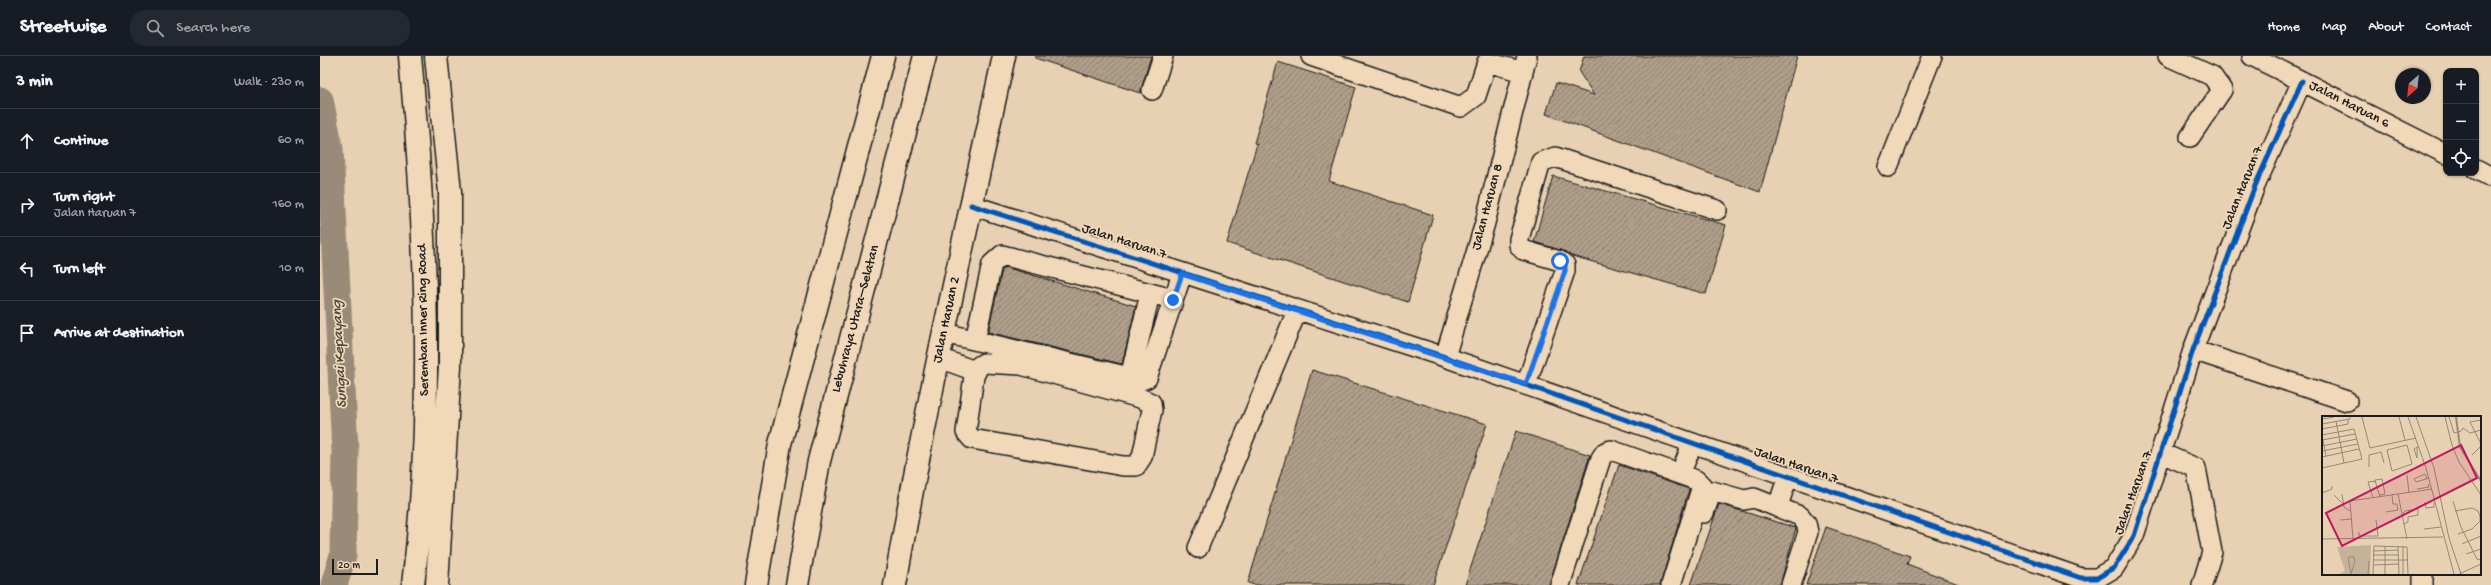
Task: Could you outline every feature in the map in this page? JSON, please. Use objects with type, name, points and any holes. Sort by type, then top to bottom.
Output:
[{"type":"main road","name":"Seremban Inner Ring Road","points":[[410,56],[421,187],[427,354],[422,481],[413,585]]},
{"type":"main road","name":"Seremban Inner Ring Road","points":[[436,56],[450,192],[450,366],[437,585]]},
{"type":"main road","points":[[756,585],[780,444],[883,56]]},
{"type":"main road","name":"Lebuhraya Utara–Selatan","points":[[797,585],[818,461],[925,56]]},
{"type":"main road","name":"Jalan Haruan 2","points":[[895,585],[908,509],[970,205],[1004,56]]},
{"type":"street","points":[[1152,90],[1163,56]]},
{"type":"street","points":[[1311,56],[1461,107],[1476,96],[1488,59],[1525,64]]},
{"type":"street","points":[[1888,167],[1932,56]]},
{"type":"street","points":[[2168,56],[2212,76],[2222,90],[2190,137]]},
{"type":"street","name":"Jalan Haruan 6","points":[[2252,56],[2443,152]]},
{"type":"street","name":"Jalan Haruan 8","points":[[1445,357],[1485,223],[1525,64]]},
{"type":"street","name":"Jalan Haruan 7","points":[[970,205],[1526,384],[1788,476],[2080,582],[2097,578],[2114,568],[2134,536],[2193,350],[2255,186],[2302,81]]},
{"type":"street","points":[[1526,384],[1565,271],[1565,265],[1560,261],[1523,250],[1519,245],[1518,239],[1541,162],[1555,157],[1717,210]]},
{"type":"street","points":[[2479,171],[2491,177]]},
{"type":"street","points":[[975,340],[992,264],[1002,255],[1173,300]]},
{"type":"street","points":[[944,332],[1142,380],[1147,378],[1182,274]]},
{"type":"street","points":[[1130,377],[1150,294]]},
{"type":"street","points":[[1198,548],[1297,311]]},
{"type":"street","points":[[2193,350],[2347,401]]},
{"type":"street","points":[[939,358],[975,371]]},
{"type":"street","points":[[984,363],[1021,365],[1140,398],[1151,403],[1152,410],[1142,457],[1136,466],[1123,466],[972,439],[966,432],[975,371],[984,363]]},
{"type":"street","points":[[1680,474],[1693,443]]},
{"type":"street","points":[[1560,585],[1601,458],[1605,452],[1617,451],[1696,480],[1702,486],[1671,585]]},
{"type":"street","points":[[2161,453],[2196,468],[2212,552],[2202,585]]},
{"type":"street","points":[[1778,506],[1788,476]]},
{"type":"street","points":[[1681,585],[1712,491],[1744,500],[1754,498],[1778,506],[1800,516],[1808,528],[1791,585]]},
{"type":"building","points":[[1036,56],[1151,56],[1140,93],[1035,58]]},
{"type":"building","points":[[1584,56],[1797,56],[1760,192],[1546,114],[1556,83],[1594,95],[1579,72]]},
{"type":"building","points":[[1278,62],[1356,87],[1329,181],[1433,215],[1408,302],[1227,243],[1257,144],[1254,143]]},
{"type":"building","points":[[1553,176],[1726,225],[1706,294],[1572,256],[1563,251],[1534,242]]},
{"type":"building","points":[[1005,267],[1136,306],[1122,364],[988,332],[1002,270]]},
{"type":"building","points":[[1312,370],[1487,424],[1433,585],[1255,585],[1248,583]]},
{"type":"building","points":[[1516,431],[1590,455],[1549,585],[1465,585]]},
{"type":"building","points":[[1619,465],[1689,489],[1660,585],[1578,585]]},
{"type":"building","points":[[1719,504],[1796,528],[1780,585],[1691,585]]},
{"type":"building","points":[[1826,527],[1910,556],[1907,564],[1961,585],[1806,585]]},
{"type":"waterway","name":"Sungai Kepayang","points":[[320,100],[330,149],[345,451],[343,555],[334,585]]},
{"type":"cycle path","points":[[971,205],[1445,357],[2081,578],[2097,578],[2114,568],[2134,536],[2193,350],[2255,186],[2302,81]]},
{"type":"route","points":[[1173,300],[1182,274],[1526,384],[1565,271],[1565,265],[1560,261]]}]
